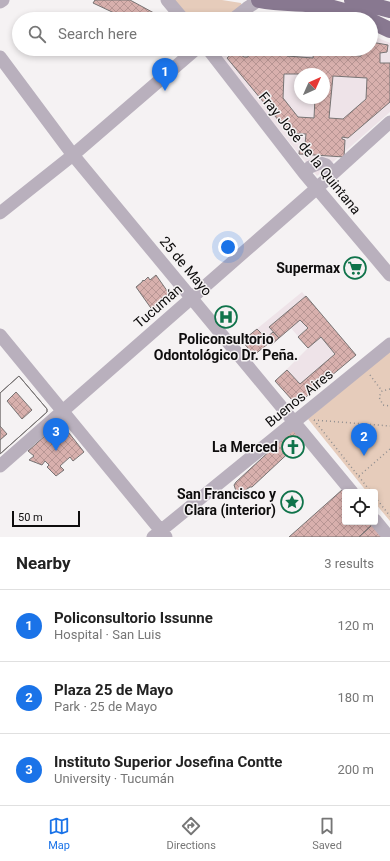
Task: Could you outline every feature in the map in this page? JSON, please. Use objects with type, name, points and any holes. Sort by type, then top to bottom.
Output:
[{"type":"main road","points":[[259,0],[319,5],[336,4],[352,12]]},
{"type":"main road","points":[[352,0],[389,10]]},
{"type":"main road","points":[[378,24],[389,29]]},
{"type":"street","points":[[167,0],[177,12]]},
{"type":"street","points":[[242,12],[259,0]]},
{"type":"street","points":[[0,213],[73,155],[188,56]]},
{"type":"street","name":"Fray José de la Quintana","points":[[213,56],[304,174],[390,275]]},
{"type":"street","name":"25 de Mayo","points":[[0,57],[73,155],[350,489]]},
{"type":"street","name":"Tucumán","points":[[0,466],[317,188],[390,122]]},
{"type":"street","points":[[304,174],[310,167],[320,163],[326,165],[333,173]]},
{"type":"street","points":[[0,335],[160,535]]},
{"type":"street","name":"Buenos Aires","points":[[160,535],[390,344]]},
{"type":"street","points":[[378,524],[389,537]]},
{"type":"path","points":[[370,375],[382,391]]},
{"type":"path","points":[[382,391],[390,389]]},
{"type":"path","points":[[382,391],[380,397],[381,403],[386,406],[390,406]]},
{"type":"path","points":[[314,420],[320,415]]},
{"type":"path","points":[[314,420],[390,426]]},
{"type":"path","points":[[314,420],[369,489]]},
{"type":"path","points":[[358,476],[390,450]]},
{"type":"path","points":[[378,501],[390,516]]},
{"type":"shaded area","points":[[174,0],[222,0],[241,3],[242,6],[235,12],[184,12]]},
{"type":"shaded area","points":[[378,38],[390,43],[390,112],[317,176],[218,56],[378,56]]},
{"type":"shaded area","points":[[302,292],[356,355],[300,402],[293,401],[275,381],[308,348],[291,328],[271,345],[268,343],[254,355],[242,341]]},
{"type":"shaded area","points":[[390,350],[390,521],[378,507],[378,489],[365,489],[308,419]]},
{"type":"building","points":[[95,0],[130,0],[152,12],[112,12],[93,3]]},
{"type":"building","points":[[378,43],[388,45],[387,52],[380,53],[380,63],[390,63],[390,102],[348,138],[342,137],[342,139],[345,140],[344,157],[299,154],[300,144],[305,144],[306,134],[289,133],[227,58],[229,56],[287,56],[313,58],[313,56],[378,56]],"holes":[[[333,76],[367,78],[366,99],[343,119],[329,118]]]},
{"type":"building","points":[[156,275],[170,295],[165,300],[163,297],[158,303],[159,305],[153,311],[136,287],[148,277],[150,280]]},
{"type":"building","points":[[306,296],[356,355],[300,402],[293,401],[275,381],[287,370],[300,384],[335,354],[321,337],[308,348],[298,337],[308,328],[300,320],[279,338],[269,327]]},
{"type":"building","points":[[257,329],[266,338],[273,332],[279,338],[271,345],[269,343],[254,355],[242,341]]},
{"type":"building","points":[[19,376],[47,409],[47,412],[0,454],[0,440],[7,434],[0,426],[0,393]],"holes":[[[16,392],[32,410],[22,419],[7,401]]]},
{"type":"building","points":[[19,376],[47,409],[47,412],[0,454],[0,393]]},
{"type":"building","points":[[56,426],[65,428],[84,452],[73,461],[70,457],[60,466],[64,470],[56,476],[47,467],[49,465],[45,461],[42,465],[29,460],[34,456],[28,451]]},
{"type":"building","points":[[292,426],[306,442],[300,448],[297,445],[252,487],[241,493],[236,491],[234,485],[236,482],[287,435]]},
{"type":"building","points":[[342,490],[342,525],[372,525],[359,537],[289,537]]},
{"type":"building","points":[[372,525],[374,525],[384,537],[359,537]]},
{"type":"place","name":"Policonsultorio Issunne","points":[[165,91]]},
{"type":"place","name":"Supermax","points":[[355,268]]},
{"type":"place","name":"Policonsultorio Odontológico Dr. Peña.","points":[[226,317]]},
{"type":"place","name":"La Merced","points":[[293,447]]},
{"type":"place","name":"Instituto Superior Josefina Contte","points":[[56,451]]},
{"type":"place","name":"Plaza 25 de Mayo","points":[[364,456]]},
{"type":"place","name":"San Francisco y Clara (interior)","points":[[292,502]]}]
